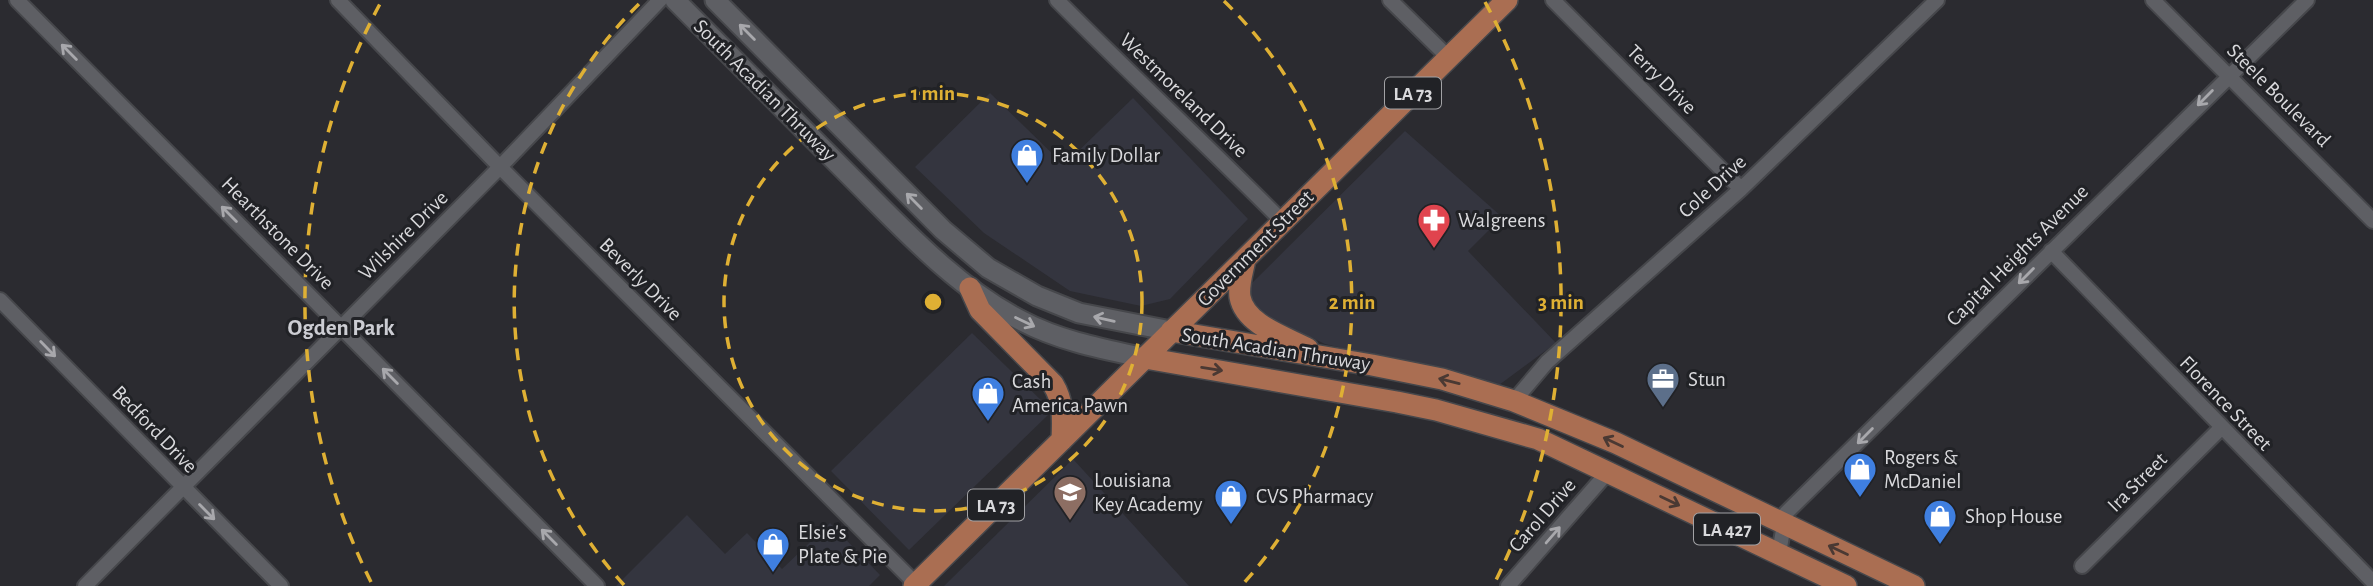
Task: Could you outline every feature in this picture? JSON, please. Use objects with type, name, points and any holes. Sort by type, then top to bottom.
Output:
[{"type":"main road","name":"South Acadian Thruway","points":[[675,0],[936,259],[970,288],[1006,312],[1042,330],[1077,342],[1145,358],[1436,410],[1538,439],[1846,586]]},
{"type":"main road","name":"South Acadian Thruway","points":[[715,0],[943,230],[1013,285],[1067,309],[1104,320],[1442,379],[1514,401],[1616,443],[1890,581],[1914,586]]},
{"type":"main road","name":"Government Street","points":[[915,585],[1507,0]]},
{"type":"main road","points":[[1245,259],[1240,297],[1247,313],[1258,322],[1322,357]]},
{"type":"main road","points":[[970,288],[980,310],[1059,394],[1063,410],[1062,440]]},
{"type":"street","name":"Hearthstone Drive","points":[[18,0],[597,586]]},
{"type":"street","name":"Beverly Drive","points":[[338,0],[915,585]]},
{"type":"street","name":"Wilshire Drive","points":[[85,586],[500,167],[660,0]]},
{"type":"street","name":"Westmoreland Drive","points":[[1057,0],[1208,146],[1282,222]]},
{"type":"street","points":[[1390,0],[1449,58]]},
{"type":"street","name":"Terry Drive","points":[[1553,0],[1741,188]]},
{"type":"street","name":"Cole Drive","points":[[1514,401],[1547,362],[1741,188],[1937,0]]},
{"type":"street","name":"Steele Boulevard","points":[[2153,0],[2373,221]]},
{"type":"street","name":"Capital Heights Avenue","points":[[1779,553],[1786,513],[2307,0]]},
{"type":"street","name":"Florence Street","points":[[2051,251],[2373,582]]},
{"type":"street","name":"Bedford Drive","points":[[0,300],[281,586]]},
{"type":"street","name":"Ira Street","points":[[2082,566],[2221,428]]},
{"type":"street","name":"Carol Drive","points":[[1508,586],[1608,472]]},
{"type":"shaded area","points":[[990,93],[1064,165],[1133,98],[1248,219],[1170,299],[1141,306],[1070,291],[984,233],[915,167]]},
{"type":"shaded area","points":[[1405,131],[1502,217],[1468,251],[1556,343],[1499,385],[1325,344],[1255,311],[1247,288]]},
{"type":"shaded area","points":[[972,333],[1046,405],[1048,415],[909,550],[831,471]]},
{"type":"shaded area","name":"Louisiana Key Academy","points":[[1073,459],[1189,586],[944,586]]},
{"type":"shaded area","points":[[687,515],[725,554],[747,533],[782,569],[830,523],[880,575],[869,586],[616,586]]},
{"type":"place","name":"Family Dollar","points":[[1027,185]]},
{"type":"place","name":"Walgreens","points":[[1434,250]]},
{"type":"place","name":"Stun","points":[[1663,409]]},
{"type":"place","name":"Cash America Pawn","points":[[988,423]]},
{"type":"place","name":"Rogers & McDaniel","points":[[1860,499]]},
{"type":"place","name":"Louisiana Key Academy","points":[[1070,522]]},
{"type":"place","name":"CVS Pharmacy","points":[[1231,526]]},
{"type":"place","name":"Shop House","points":[[1940,546]]},
{"type":"place","name":"Elsie's Plate & Pie","points":[[773,574]]},
{"type":"district","name":"Ogden Park","points":[[341,327]]}]
